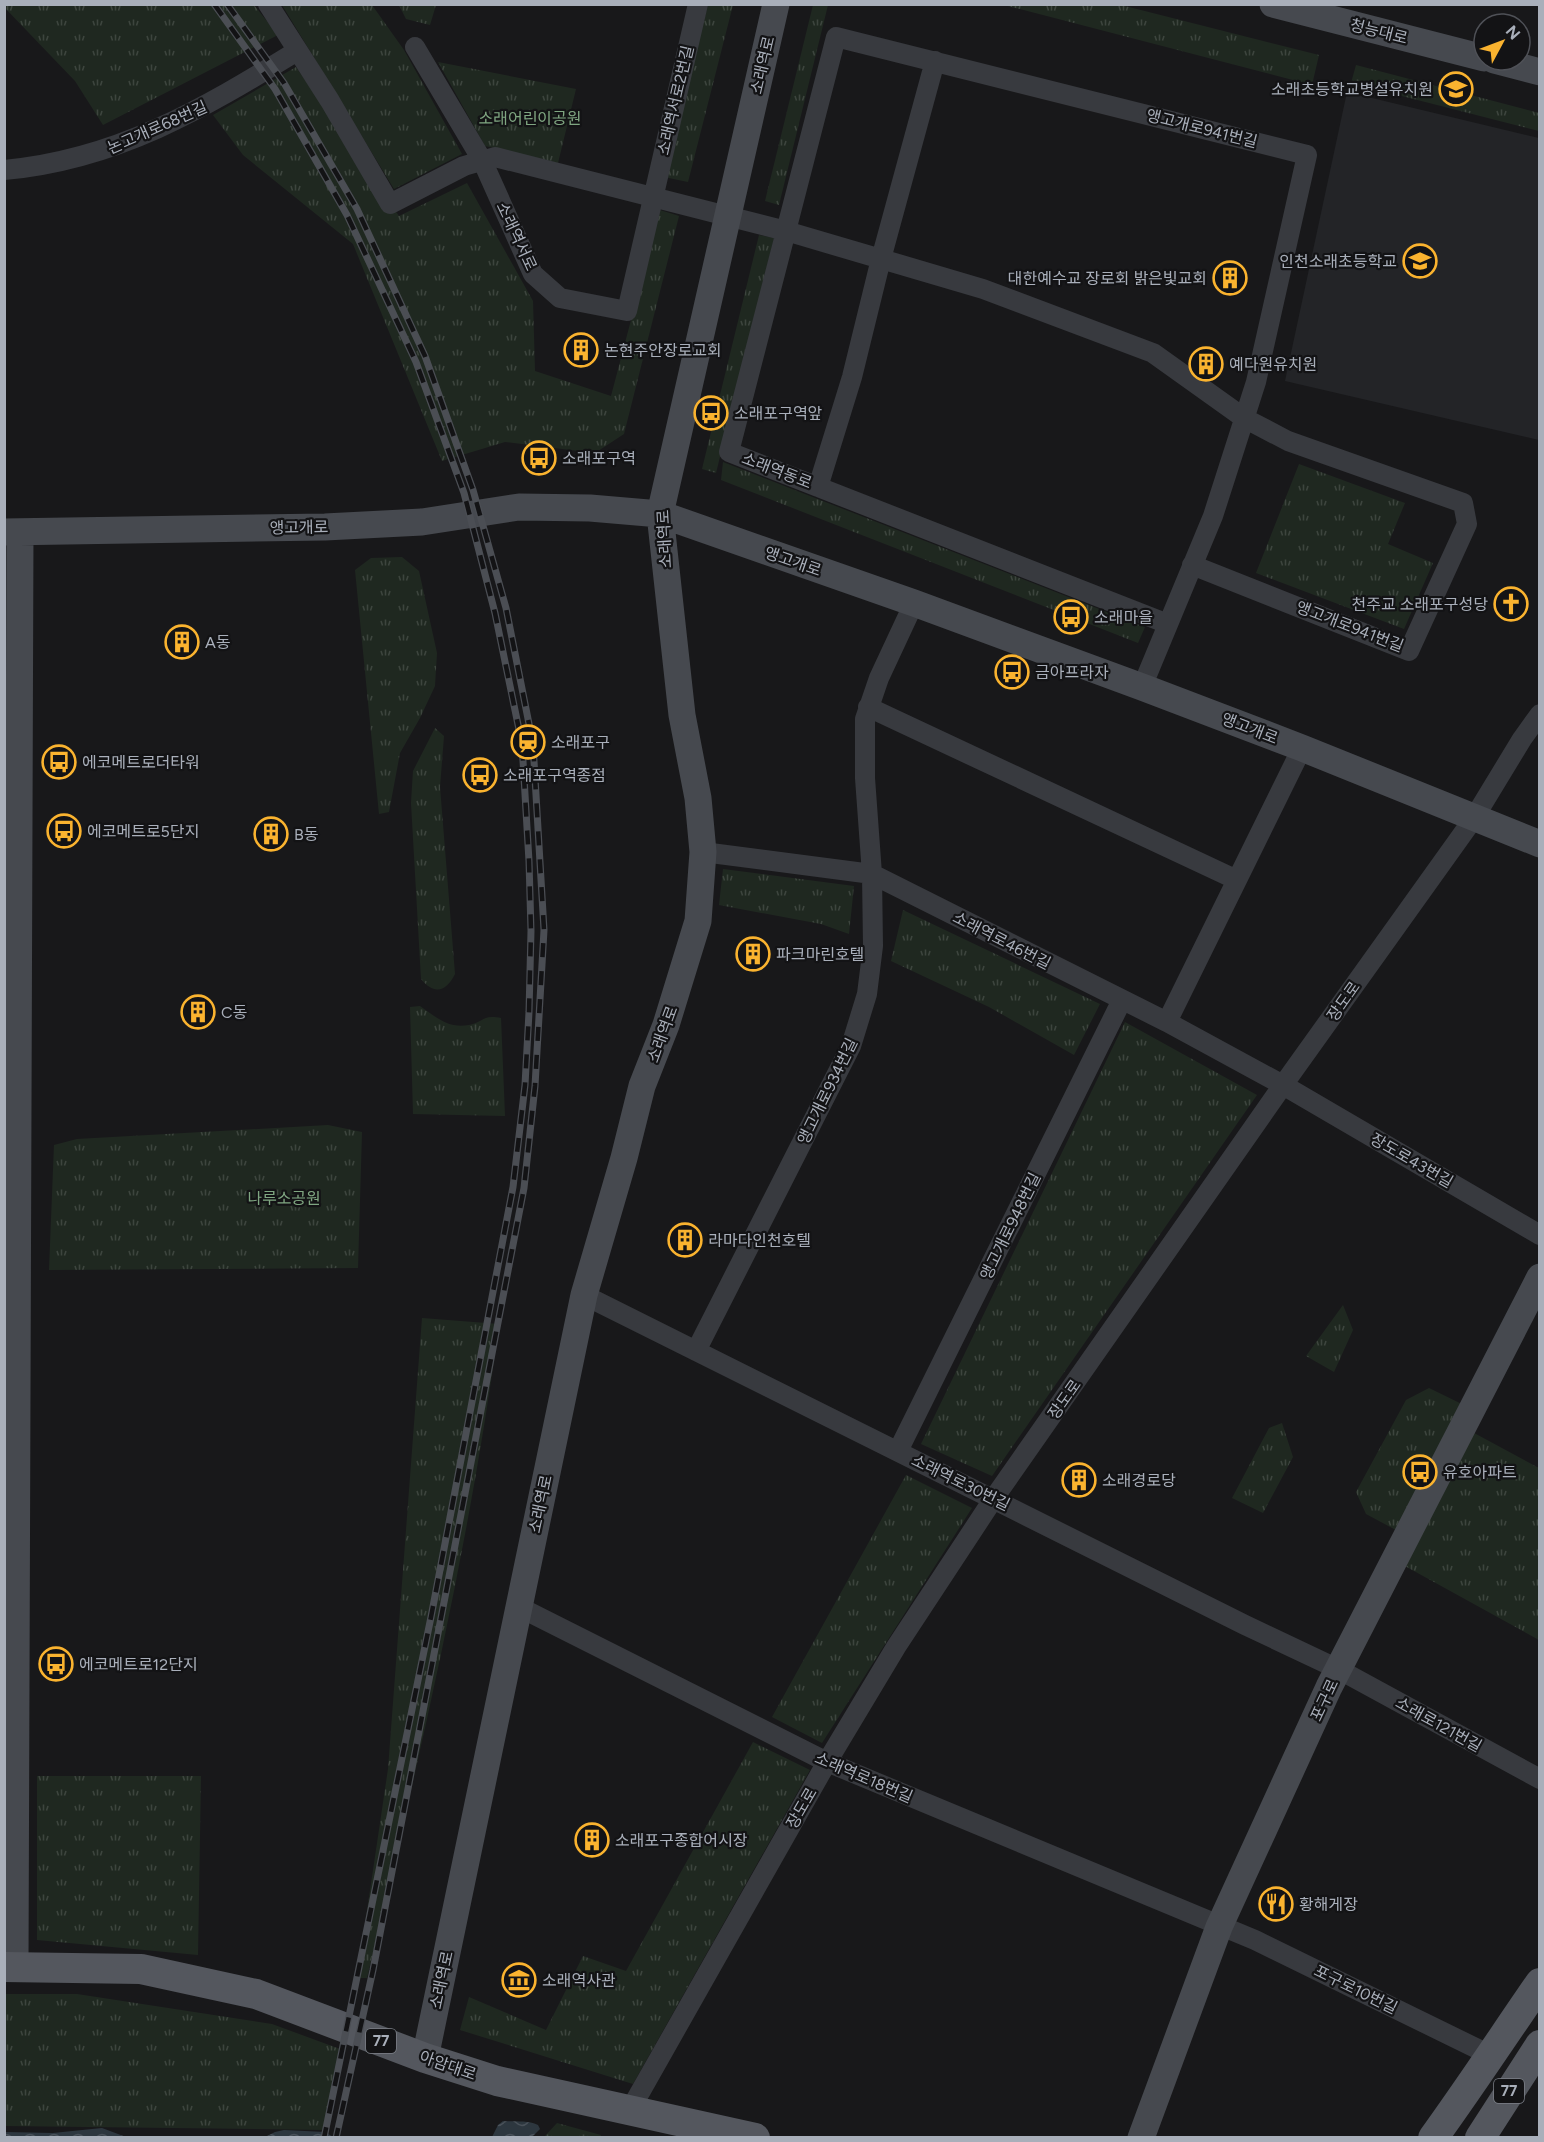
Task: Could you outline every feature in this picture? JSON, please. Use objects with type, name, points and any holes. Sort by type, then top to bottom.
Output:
[{"type":"main road","name":"아암대로","points":[[10,1967],[141,1969],[256,1994],[425,2058],[497,2081],[755,2138]]},
{"type":"main road","points":[[1433,2138],[1480,2074],[1490,2055],[1539,1983]]},
{"type":"main road","name":"77","points":[[1480,2138],[1539,2045]]},
{"type":"street","points":[[268,4],[330,100],[390,204],[464,166],[495,157],[653,196],[786,231],[983,289],[1153,353],[1244,418]]},
{"type":"street","name":"소래역서로2번길","points":[[653,196],[698,4]]},
{"type":"street","name":"소래역로","points":[[425,2058],[584,1295],[624,1158],[642,1086],[666,1025],[698,921],[703,852],[698,798],[682,715],[660,514],[776,4]]},
{"type":"street","name":"청능대로","points":[[1273,4],[1472,55]]},
{"type":"street","name":"앵고개로941번길","points":[[836,37],[1307,154],[1256,382],[1213,516],[1142,687]]},
{"type":"street","name":"소래역동로","points":[[836,37],[729,452],[818,487],[852,377],[881,259],[935,61]]},
{"type":"street","name":"소래역서로","points":[[415,47],[482,160],[533,274],[560,298],[627,311],[653,196]]},
{"type":"street","name":"논고개로68번길","points":[[4,170],[40,167],[96,153],[155,131],[231,92],[297,51]]},
{"type":"street","name":"앵고개로941번길","points":[[1192,565],[1409,651],[1467,524],[1463,503],[1288,441],[1244,418]]},
{"type":"street","points":[[818,487],[1168,624]]},
{"type":"street","name":"앵고개로","points":[[12,532],[325,527],[422,522],[519,507],[590,508],[660,514],[914,603],[1142,687],[1302,748],[1539,844]]},
{"type":"street","points":[[10,1967],[12,532]]},
{"type":"street","name":"앵고개로934번길","points":[[696,1351],[851,1046],[867,994],[873,946],[865,719],[868,707],[914,603]]},
{"type":"street","points":[[868,707],[1237,880]]},
{"type":"street","name":"장도로","points":[[630,2110],[827,1762],[896,1647],[994,1498],[1283,1085],[1474,818],[1539,714]]},
{"type":"street","points":[[1167,1022],[1302,748]]},
{"type":"street","name":"소래역로46번길","points":[[703,852],[872,874],[1167,1022],[1283,1085]]},
{"type":"street","name":"앵고개로948번길","points":[[898,1451],[1122,1000]]},
{"type":"street","name":"장도로43번길","points":[[1283,1085],[1539,1234]]},
{"type":"street","name":"포구로","points":[[1141,2138],[1219,1927],[1338,1669],[1539,1277]]},
{"type":"street","name":"소래역로30번길","points":[[584,1295],[1245,1625],[1338,1669]]},
{"type":"street","name":"소래역로18번길","points":[[519,1607],[827,1762],[1219,1927]]},
{"type":"street","name":"소래로121번길","points":[[1338,1669],[1539,1779]]},
{"type":"street","name":"포구로10번길","points":[[1219,1927],[1255,1940],[1490,2055]]},
{"type":"shaded area","points":[[1347,92],[1539,138],[1539,440],[1285,381]]},
{"type":"green space","points":[[5,4],[254,5],[278,35],[103,125],[75,81],[5,8]]},
{"type":"green space","points":[[282,5],[372,5],[404,50],[462,154],[394,189]]},
{"type":"green space","points":[[399,5],[436,5],[430,25],[406,19]]},
{"type":"green space","points":[[708,5],[733,5],[688,182],[664,177]]},
{"type":"green space","points":[[813,5],[828,5],[779,205],[765,201]]},
{"type":"green space","points":[[1004,5],[1121,5],[1319,55],[1312,85]]},
{"type":"green space","name":"소래어린이공원","points":[[438,62],[576,89],[558,163],[485,146]]},
{"type":"green space","points":[[1356,65],[1539,113],[1539,131],[1351,83]]},
{"type":"green space","points":[[296,67],[399,216],[467,183],[533,301],[535,371],[611,396],[660,210],[679,216],[624,434],[595,453],[505,442],[442,461],[353,244],[243,155],[213,115]]},
{"type":"green space","points":[[759,235],[774,238],[716,473],[702,469]]},
{"type":"green space","points":[[723,462],[1145,627],[1138,643],[721,480]]},
{"type":"green space","points":[[1299,464],[1405,503],[1388,544],[1433,563],[1404,629],[1256,573]]},
{"type":"green space","points":[[402,557],[419,571],[437,653],[435,686],[400,753],[389,812],[379,814],[355,570],[371,558]]},
{"type":"green space","points":[[435,728],[444,736],[440,787],[455,974],[448,985],[439,989],[431,987],[421,979],[411,803],[413,771]]},
{"type":"green space","points":[[723,869],[854,886],[849,934],[821,924],[719,905]]},
{"type":"green space","points":[[903,910],[1100,1004],[1074,1055],[989,1007],[891,961]]},
{"type":"green space","points":[[420,1006],[448,1024],[462,1026],[490,1017],[501,1018],[505,1116],[413,1114],[410,1007]]},
{"type":"green space","points":[[1125,1022],[1257,1095],[992,1476],[921,1444]]},
{"type":"green space","name":"나루소공원","points":[[328,1125],[362,1132],[358,1268],[49,1270],[54,1145],[77,1139]]},
{"type":"green space","points":[[1343,1305],[1353,1330],[1334,1372],[1306,1356]]},
{"type":"green space","points":[[422,1318],[499,1324],[473,1489],[441,1653],[367,1978],[357,1978],[388,1769]]},
{"type":"green space","points":[[1429,1388],[1472,1409],[1463,1427],[1539,1468],[1539,1640],[1394,1560],[1407,1536],[1366,1514],[1356,1492],[1406,1400]]},
{"type":"green space","points":[[1282,1423],[1293,1457],[1263,1513],[1232,1498],[1269,1428]]},
{"type":"green space","points":[[906,1475],[972,1508],[822,1743],[772,1717]]},
{"type":"green space","points":[[753,1742],[810,1770],[633,2084],[460,2030],[469,1997],[546,2030],[583,1956],[626,1971]]},
{"type":"green space","points":[[37,1776],[201,1776],[198,1955],[37,1940]]},
{"type":"green space","points":[[5,1994],[77,1994],[272,2024],[340,2049],[328,2130],[5,2126]]},
{"type":"green space","points":[[557,2123],[601,2135],[600,2138],[544,2137]]},
{"type":"water","points":[[503,2121],[530,2122],[538,2125],[540,2129],[532,2137],[492,2137],[498,2125]]},
{"type":"water","points":[[102,2128],[126,2137],[5,2137],[5,2132],[53,2133]]},
{"type":"water","points":[[284,2130],[325,2132],[333,2137],[265,2137]]},
{"type":"railway","points":[[214,4],[275,89],[347,215],[416,362],[464,493],[495,613],[522,744],[529,861],[531,931],[529,1012],[525,1085],[513,1187],[431,1617],[324,2138]]},
{"type":"railway","points":[[227,4],[284,83],[357,209],[425,356],[473,490],[506,608],[533,744],[544,930],[535,1086],[524,1188],[373,1970],[336,2138]]},
{"type":"place","name":"소래초등학교병설유치원","points":[[1456,89]]},
{"type":"place","name":"인천소래초등학교","points":[[1420,261]]},
{"type":"place","name":"대한예수교 장로회 밝은빛교회","points":[[1230,278]]},
{"type":"place","name":"논현주안장로교회","points":[[581,350]]},
{"type":"place","name":"예다원유치원","points":[[1206,364]]},
{"type":"place","name":"소래포구역앞","points":[[711,413]]},
{"type":"place","name":"소래포구역","points":[[539,458]]},
{"type":"place","name":"천주교 소래포구성당","points":[[1511,604]]},
{"type":"place","name":"소래마을","points":[[1071,617]]},
{"type":"place","name":"A동","points":[[182,642]]},
{"type":"place","name":"금아프라자","points":[[1012,672]]},
{"type":"place","name":"소래포구","points":[[528,742]]},
{"type":"place","name":"에코메트로더타워","points":[[59,762]]},
{"type":"place","name":"소래포구역종점","points":[[480,775]]},
{"type":"place","name":"에코메트로5단지","points":[[64,831]]},
{"type":"place","name":"B동","points":[[271,834]]},
{"type":"place","name":"파크마린호텔","points":[[753,954]]},
{"type":"place","name":"C동","points":[[198,1012]]},
{"type":"place","name":"라마다인천호텔","points":[[685,1240]]},
{"type":"place","name":"유호아파트","points":[[1420,1472]]},
{"type":"place","name":"소래경로당","points":[[1079,1480]]},
{"type":"place","name":"에코메트로12단지","points":[[56,1664]]},
{"type":"place","name":"소래포구종합어시장","points":[[592,1840]]},
{"type":"place","name":"황해게장","points":[[1276,1904]]},
{"type":"place","name":"소래역사관","points":[[519,1980]]}]
